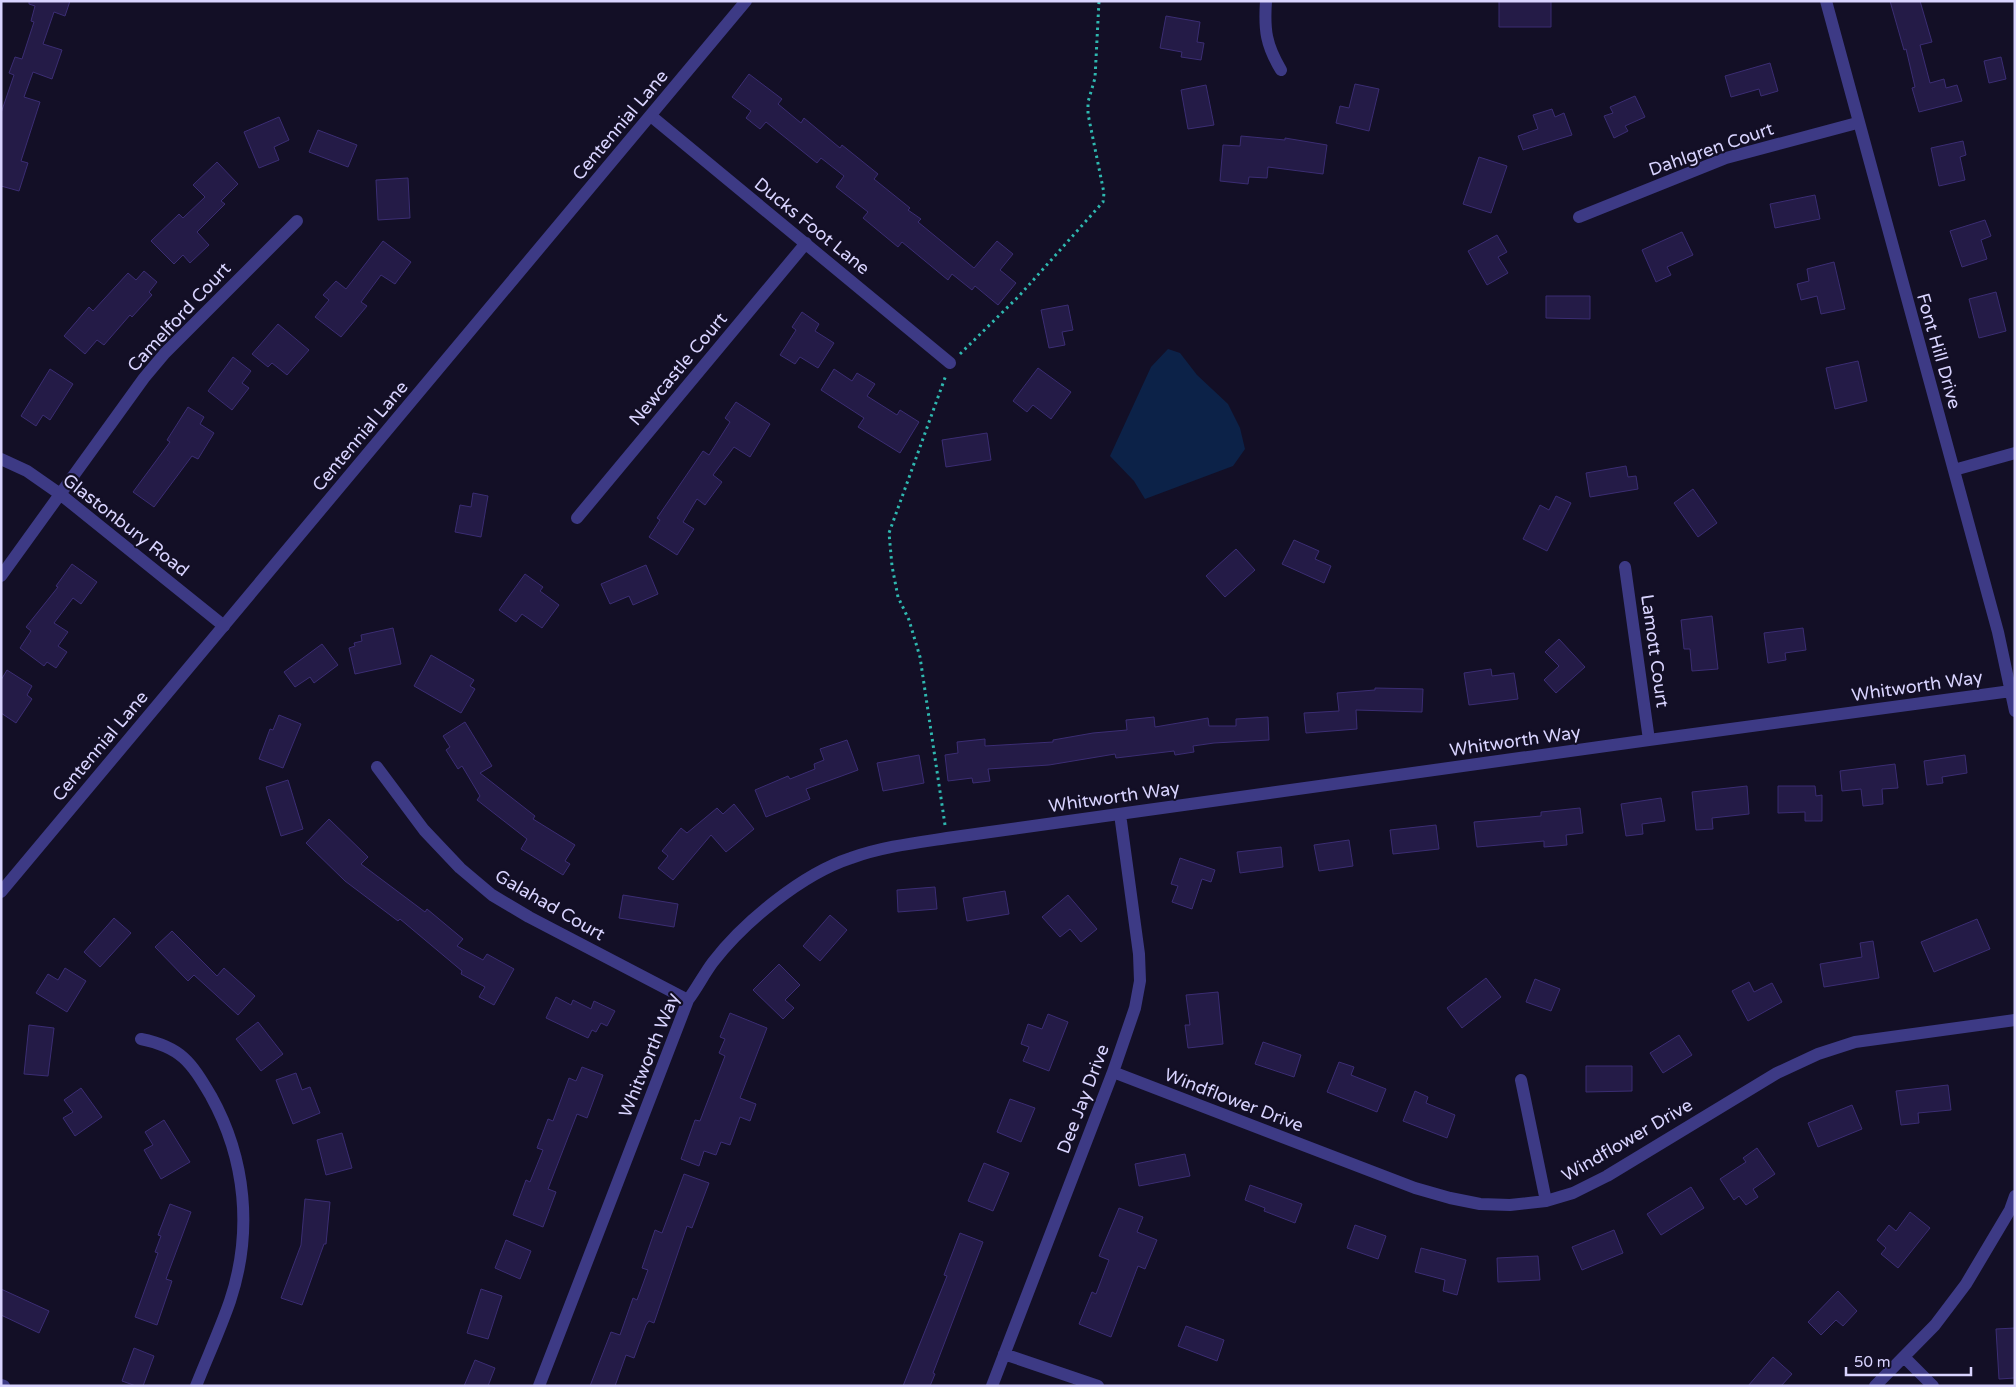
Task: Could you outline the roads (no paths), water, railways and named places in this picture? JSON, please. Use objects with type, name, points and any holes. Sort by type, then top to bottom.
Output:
[{"type":"street","name":"Centennial Lane","points":[[1,892],[746,1]]},
{"type":"street","points":[[1266,1],[1266,39],[1281,70]]},
{"type":"street","name":"Font Hill Drive","points":[[1826,1],[1995,622],[2015,711]]},
{"type":"street","name":"Ducks Foot Lane","points":[[651,116],[950,363]]},
{"type":"street","name":"Dahlgren Court","points":[[1579,217],[1726,158],[1858,123]]},
{"type":"street","name":"Camelford Court","points":[[1,576],[144,378],[166,353],[297,221]]},
{"type":"street","name":"Newcastle Court","points":[[576,518],[806,243]]},
{"type":"street","points":[[1954,470],[2015,453]]},
{"type":"street","name":"Glastonbury Road","points":[[1,459],[27,472],[60,494],[224,626]]},
{"type":"street","name":"Lamott Court","points":[[1626,568],[1649,740]]},
{"type":"street","name":"Whitworth Way","points":[[539,1386],[688,1000],[713,962],[742,930],[773,902],[810,878],[849,858],[896,845],[2011,691]]},
{"type":"street","name":"Galahad Court","points":[[377,767],[424,830],[460,868],[492,895],[529,917],[688,1000]]},
{"type":"street","name":"Dee Jay Drive","points":[[992,1386],[1135,1008],[1140,981],[1139,954],[1120,814]]},
{"type":"street","name":"Windflower Drive","points":[[1112,1072],[1415,1188],[1480,1204],[1510,1205],[1546,1201],[1573,1193],[1606,1176],[1777,1073],[1818,1054],[1855,1042],[2015,1020]]},
{"type":"street","points":[[141,1039],[162,1043],[177,1052],[196,1069],[217,1106],[233,1146],[243,1194],[243,1230],[239,1264],[230,1301],[196,1386]]},
{"type":"street","points":[[1521,1080],[1546,1201]]},
{"type":"street","points":[[1875,1386],[1935,1325],[1966,1284],[2006,1217],[2015,1196]]},
{"type":"street","points":[[1004,1354],[1098,1386]]},
{"type":"street","points":[[1904,1357],[1932,1386]]},
{"type":"water","points":[[1168,349],[1180,353],[1197,375],[1228,404],[1240,428],[1245,449],[1233,466],[1145,499],[1134,481],[1110,456],[1151,367]]}]
